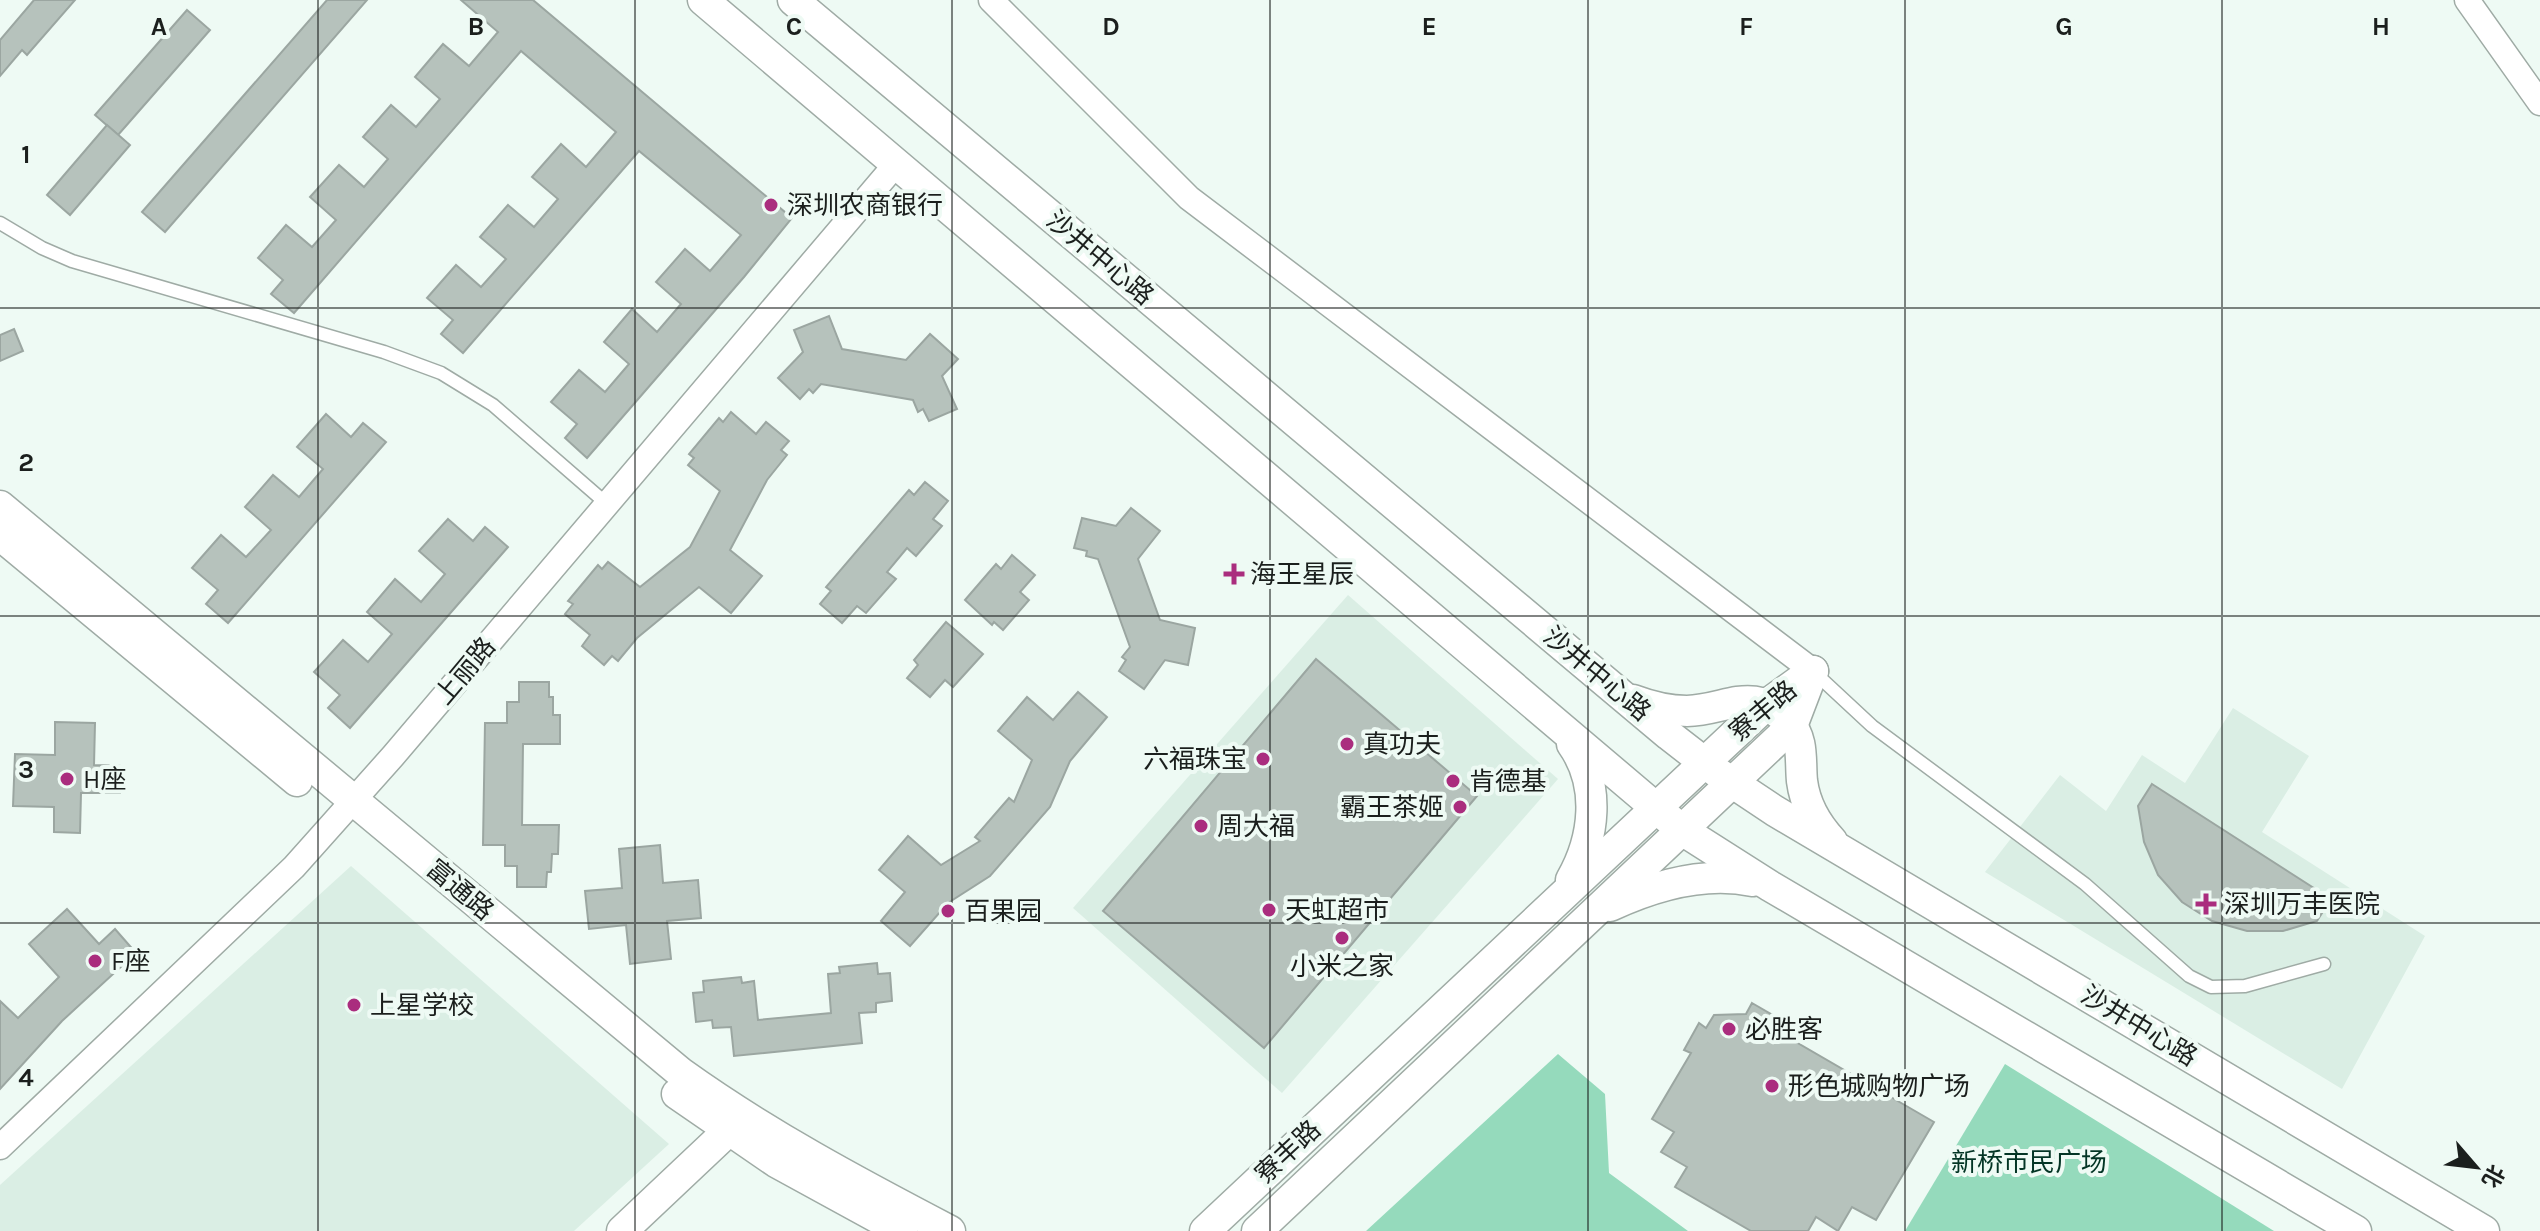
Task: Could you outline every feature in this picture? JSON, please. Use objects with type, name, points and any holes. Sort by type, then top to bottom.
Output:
[{"type":"street","points":[[703,0],[1682,830],[1770,886],[2356,1231]]},
{"type":"street","name":"沙井中心路","points":[[793,0],[1704,762],[1839,848],[2484,1231]]},
{"type":"street","points":[[991,0],[1189,198],[1813,671]]},
{"type":"street","points":[[2467,0],[2540,103]]},
{"type":"street","name":"上丽路","points":[[0,1147],[294,867],[896,164]]},
{"type":"street","name":"富通路","points":[[0,506],[669,1089],[728,1131],[812,1183],[902,1231]]},
{"type":"street","name":"富通路","points":[[0,535],[690,1080],[815,1158],[950,1231]]},
{"type":"street","name":"寮丰路","points":[[1205,1231],[1704,762],[1766,705],[1813,671]]},
{"type":"street","name":"寮丰路","points":[[1257,1231],[1792,726],[1813,671]]},
{"type":"street","points":[[1623,696],[1654,707],[1687,711],[1750,699],[1782,715],[1792,726],[1801,747],[1806,798],[1819,826],[1839,848]]},
{"type":"street","points":[[1559,899],[1582,859],[1592,814],[1585,766],[1564,732]]},
{"type":"street","points":[[1587,920],[1612,905],[1681,882],[1720,877],[1770,886]]},
{"type":"street","points":[[622,1231],[728,1131]]},
{"type":"lane","points":[[0,223],[42,248],[72,261],[384,352],[441,373],[493,405],[607,504]]},
{"type":"lane","points":[[1813,671],[1872,726],[2085,884],[2189,976],[2211,987],[2245,986],[2324,964]]},
{"type":"shaded area","points":[[1348,595],[1558,779],[1282,1093],[1073,908]]},
{"type":"shaded area","name":"深圳万丰医院","points":[[2233,708],[2309,756],[2262,832],[2425,936],[2342,1089],[1985,872],[2060,775],[2106,811],[2142,755],[2185,783]]},
{"type":"shaded area","name":"上星学校","points":[[351,866],[669,1144],[574,1231],[0,1231],[0,1185]]},
{"type":"green space","points":[[1558,1054],[1605,1094],[1609,1173],[1688,1231],[1366,1231]]},
{"type":"green space","name":"新桥市民广场","points":[[2005,1064],[2274,1231],[1905,1231]]},
{"type":"building","points":[[34,0],[75,0],[27,55],[22,50],[0,76],[0,40]]},
{"type":"building","points":[[327,0],[367,0],[165,232],[142,212]]},
{"type":"building","points":[[461,0],[533,0],[792,218],[587,458],[565,438],[577,424],[551,402],[579,370],[605,392],[629,364],[604,342],[632,309],[657,332],[681,304],[656,282],[685,249],[710,271],[741,235],[639,151],[463,353],[441,334],[453,320],[427,298],[456,265],[481,287],[506,259],[480,237],[508,205],[534,227],[558,199],[532,177],[561,144],[586,167],[616,132],[521,51],[294,313],[271,294],[283,280],[258,258],[286,225],[312,247],[336,220],[310,197],[339,165],[364,187],[388,159],[363,137],[391,105],[416,127],[440,99],[415,77],[443,44],[469,66],[498,32]]},
{"type":"building","points":[[187,10],[210,30],[118,135],[95,115]]},
{"type":"building","points":[[107,125],[130,145],[70,215],[47,195]]},
{"type":"building","points":[[829,316],[842,349],[906,360],[930,334],[958,359],[942,376],[957,409],[929,421],[923,409],[918,412],[913,400],[821,384],[813,393],[809,389],[800,399],[778,378],[803,352],[794,330]]},
{"type":"building","points":[[14,329],[23,351],[0,361],[0,335]]},
{"type":"building","points":[[731,412],[756,434],[766,422],[789,441],[781,450],[787,455],[767,480],[730,550],[762,576],[731,613],[699,587],[637,638],[618,661],[612,656],[604,665],[582,646],[590,635],[565,614],[573,604],[568,601],[598,565],[602,569],[608,562],[640,587],[690,547],[720,491],[688,465],[694,458],[689,454],[719,418],[723,422]]},
{"type":"building","points":[[326,414],[351,437],[363,423],[386,442],[228,623],[206,604],[218,590],[192,568],[221,535],[246,557],[271,530],[245,507],[273,475],[299,497],[323,469],[297,447]]},
{"type":"building","points":[[925,482],[948,501],[933,519],[942,526],[916,556],[907,548],[887,572],[896,579],[866,613],[857,606],[842,623],[820,604],[831,591],[826,587],[909,490],[914,495]]},
{"type":"building","points":[[1131,508],[1160,531],[1138,559],[1160,620],[1195,628],[1188,665],[1165,660],[1144,689],[1119,671],[1126,660],[1122,657],[1130,647],[1098,559],[1086,556],[1087,551],[1074,548],[1082,518],[1116,526]]},
{"type":"building","points":[[448,519],[473,541],[485,527],[508,547],[350,728],[328,708],[340,695],[314,672],[343,640],[368,662],[392,634],[367,612],[395,579],[421,602],[445,574],[419,551]]},
{"type":"building","points":[[1012,555],[1035,575],[1020,592],[1029,600],[1003,630],[994,622],[992,625],[965,600],[996,564],[1001,569]]},
{"type":"building","points":[[946,622],[983,654],[953,687],[945,680],[930,697],[907,678],[918,665],[914,660]]},
{"type":"building","points":[[1316,659],[1477,796],[1264,1048],[1103,911]]},
{"type":"building","points":[[519,682],[549,682],[553,715],[560,715],[560,744],[523,744],[522,825],[559,825],[558,854],[552,854],[546,887],[517,887],[517,866],[505,866],[505,845],[483,845],[485,723],[507,723],[507,702],[519,702]]},
{"type":"building","points":[[1078,692],[1107,717],[1070,761],[1050,807],[990,876],[948,903],[910,946],[881,921],[905,892],[879,870],[908,836],[941,865],[980,841],[975,837],[1009,798],[1014,802],[1032,760],[998,731],[1027,697],[1053,720]]},
{"type":"building","name":"H座","points":[[55,722],[95,723],[94,765],[121,766],[120,793],[81,793],[80,833],[54,832],[54,807],[13,806],[15,754],[55,755]]},
{"type":"building","points":[[2152,784],[2331,899],[2317,921],[2283,931],[2247,931],[2212,921],[2182,902],[2158,875],[2144,842],[2138,806]]},
{"type":"building","points":[[660,845],[663,883],[698,880],[701,918],[667,921],[671,959],[630,964],[626,925],[589,929],[585,891],[622,888],[619,849]]},
{"type":"building","points":[[67,909],[99,944],[115,929],[136,953],[62,1021],[0,1089],[0,1001],[18,1018],[59,977],[29,944]]},
{"type":"building","points":[[877,963],[878,974],[890,973],[892,1001],[876,1003],[876,1012],[859,1013],[862,1043],[734,1056],[731,1027],[713,1028],[712,1020],[696,1022],[693,993],[704,992],[703,981],[741,977],[742,983],[754,981],[758,1020],[831,1013],[828,974],[840,973],[839,967]]},
{"type":"building","name":"形色城购物广场","points":[[1752,1003],[1783,1021],[1777,1031],[1934,1122],[1876,1220],[1852,1207],[1838,1231],[1816,1217],[1808,1231],[1751,1231],[1675,1187],[1687,1167],[1661,1152],[1674,1132],[1652,1119],[1691,1053],[1684,1050],[1699,1023],[1706,1028],[1714,1015],[1746,1014]]},
{"type":"place","name":"深圳农商银行","points":[[771,205]]},
{"type":"place","name":"海王星辰","points":[[1234,574]]},
{"type":"place","name":"真功夫","points":[[1347,744]]},
{"type":"place","name":"六福珠宝","points":[[1263,759]]},
{"type":"place","name":"H座","points":[[67,779]]},
{"type":"place","name":"肯德基","points":[[1453,781]]},
{"type":"place","name":"霸王茶姬","points":[[1460,807]]},
{"type":"place","name":"周大福","points":[[1201,826]]},
{"type":"place","name":"深圳万丰医院","points":[[2206,904]]},
{"type":"place","name":"天虹超市","points":[[1269,910]]},
{"type":"place","name":"百果园","points":[[948,911]]},
{"type":"place","name":"小米之家","points":[[1342,938]]},
{"type":"place","name":"F座","points":[[95,961]]},
{"type":"place","name":"上星学校","points":[[354,1005]]},
{"type":"place","name":"必胜客","points":[[1729,1029]]},
{"type":"place","name":"形色城购物广场","points":[[1772,1086]]}]
